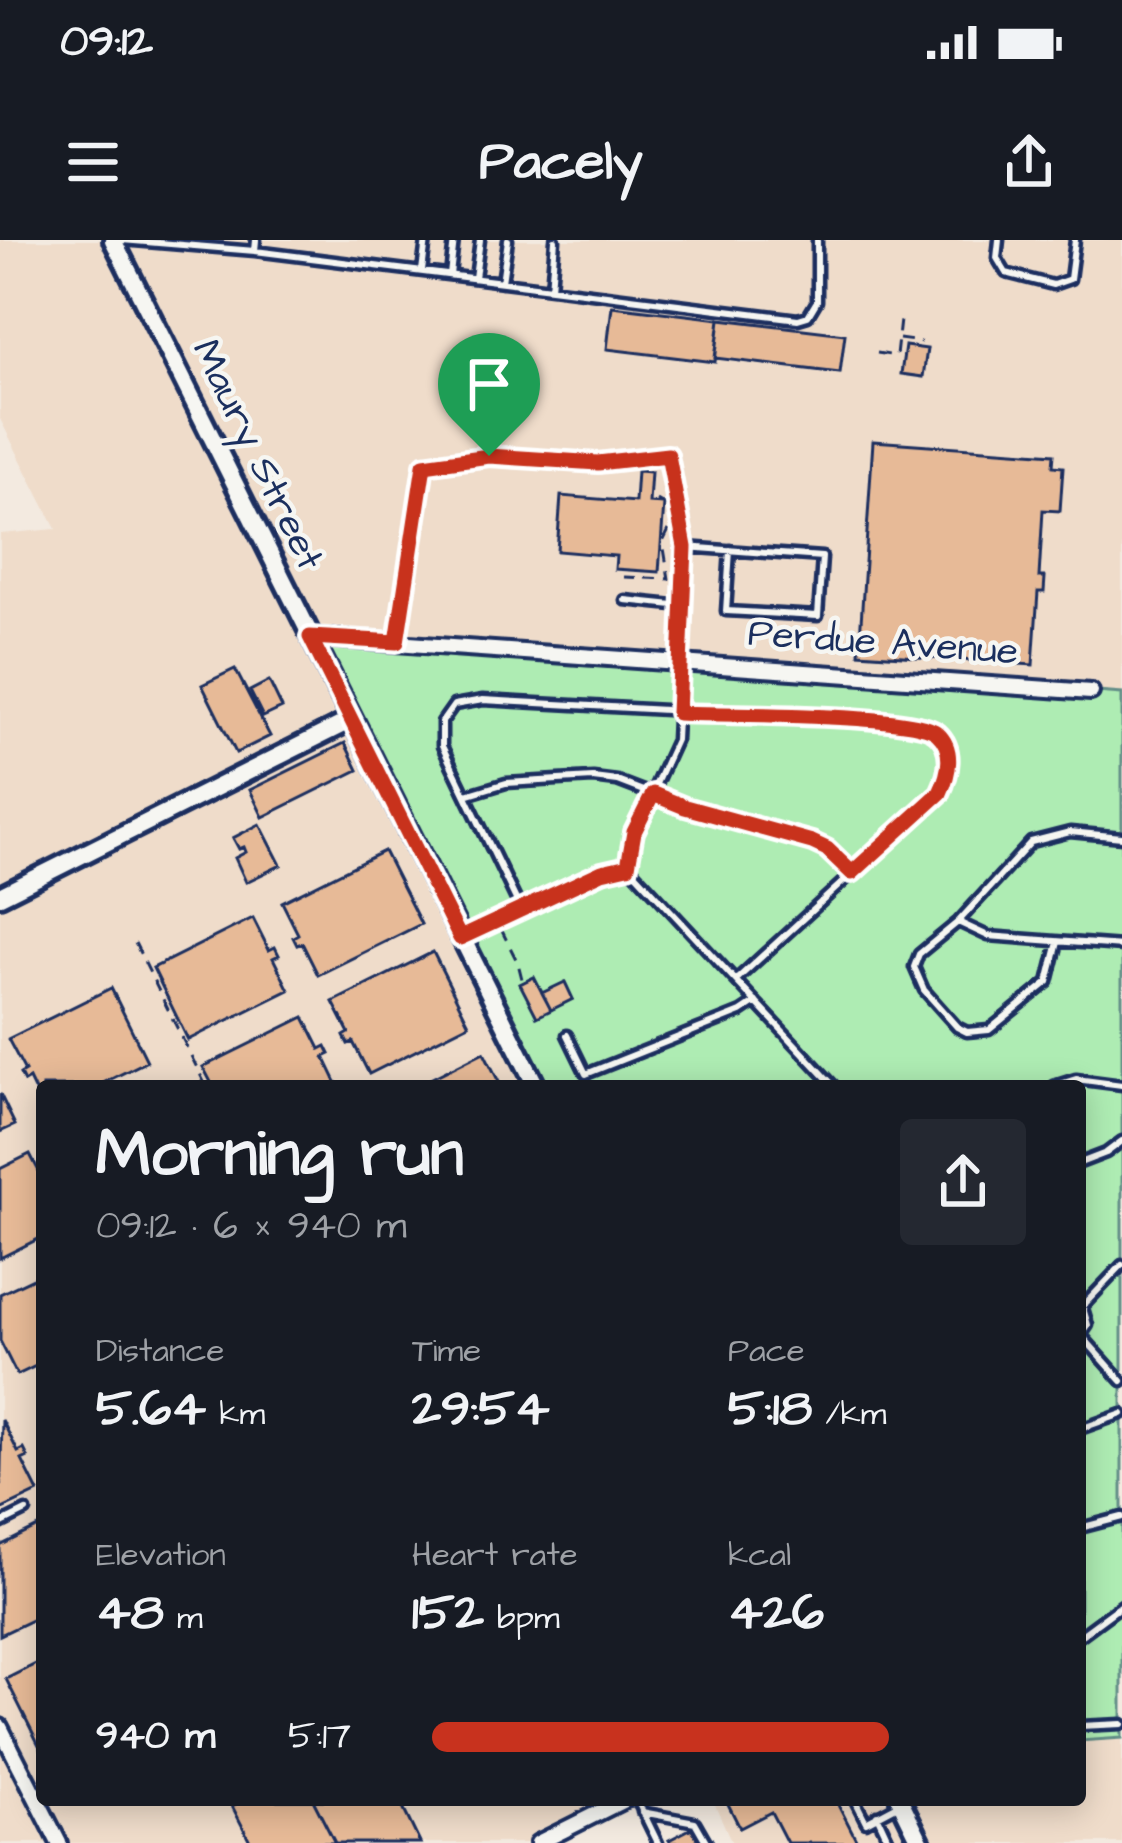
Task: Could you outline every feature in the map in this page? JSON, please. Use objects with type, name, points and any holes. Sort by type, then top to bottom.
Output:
[{"type":"street","name":"Maury Street","points":[[117,240],[533,1080]]},
{"type":"street","name":"Perdue Avenue","points":[[310,637],[1090,692]]},
{"type":"street","points":[[0,896],[351,720]]},
{"type":"street","points":[[0,1727],[36,1798]]},
{"type":"street","points":[[40,1806],[59,1843]]},
{"type":"street","points":[[538,1843],[612,1806]]},
{"type":"street","points":[[903,1806],[918,1842]]},
{"type":"lane","points":[[117,240],[255,251],[798,319],[808,316],[817,301],[817,240]]},
{"type":"lane","points":[[255,251],[256,240]]},
{"type":"lane","points":[[422,271],[426,240]]},
{"type":"lane","points":[[450,275],[454,240]]},
{"type":"lane","points":[[475,278],[480,240]]},
{"type":"lane","points":[[502,282],[508,240]]},
{"type":"lane","points":[[550,288],[555,240]]},
{"type":"lane","points":[[999,240],[997,257],[1006,273],[1053,284],[1070,279],[1075,240]]},
{"type":"lane","points":[[397,642],[424,465],[489,456],[598,463],[668,455],[685,547],[676,740],[634,832],[628,866]]},
{"type":"lane","points":[[685,547],[730,550],[822,557],[818,616],[726,611],[730,550]]},
{"type":"lane","points":[[625,600],[683,606]]},
{"type":"lane","points":[[521,910],[440,733],[454,704],[483,700],[888,722],[931,728],[941,736],[949,766],[940,793],[736,980]]},
{"type":"lane","points":[[466,795],[506,783],[592,778],[635,786],[685,807],[812,842],[827,849],[852,873]]},
{"type":"lane","points":[[1058,942],[1054,967],[1038,993],[989,1030],[967,1032],[957,1027],[924,990],[914,967],[919,954],[958,922],[1031,842],[1070,832],[1122,837]]},
{"type":"lane","points":[[460,938],[602,872],[628,866]]},
{"type":"lane","points":[[628,866],[829,1080]]},
{"type":"lane","points":[[958,922],[988,936],[1122,946]]},
{"type":"lane","points":[[567,1035],[586,1074],[757,1002]]},
{"type":"lane","points":[[1086,1080],[1122,1085]]},
{"type":"lane","points":[[1086,1161],[1122,1141]]},
{"type":"lane","points":[[1086,1301],[1122,1265]]},
{"type":"lane","points":[[1086,1341],[1122,1381]]},
{"type":"lane","points":[[1086,1427],[1122,1414]]},
{"type":"lane","points":[[0,1524],[26,1511]]},
{"type":"lane","points":[[1086,1526],[1122,1517]]},
{"type":"lane","points":[[1086,1632],[1122,1605]]},
{"type":"lane","points":[[1086,1726],[1122,1724]]},
{"type":"lane","points":[[640,1806],[658,1843]]},
{"type":"lane","points":[[858,1806],[866,1822],[894,1806]]},
{"type":"lane","points":[[642,1812],[695,1822],[707,1843]]},
{"type":"lane","points":[[878,1815],[890,1843]]},
{"type":"path","points":[[877,353],[896,356],[901,320]]},
{"type":"path","points":[[898,339],[921,342]]},
{"type":"path","points":[[657,500],[671,512]]},
{"type":"path","points":[[624,577],[669,579],[663,542],[673,519]]},
{"type":"path","points":[[650,594],[651,578]]},
{"type":"path","points":[[501,929],[523,982]]},
{"type":"path","points":[[135,943],[203,1080]]},
{"type":"shaded area","points":[[0,240],[1122,240],[1122,694],[308,630],[536,1080],[36,1080],[36,1806],[607,1806],[535,1843],[0,1843],[0,534],[56,529],[0,419]]},
{"type":"shaded area","points":[[1122,1738],[1122,1843],[732,1843],[716,1806],[1086,1806],[1086,1741]]},
{"type":"green space","points":[[307,630],[1122,694],[1122,1738],[1086,1741],[1086,1080],[536,1080]]},
{"type":"building","points":[[612,306],[720,319],[715,362],[607,349]]},
{"type":"building","points":[[720,319],[845,334],[840,373],[715,358]]},
{"type":"building","points":[[905,346],[927,349],[923,377],[901,374]]},
{"type":"building","points":[[873,441],[1054,454],[1053,466],[1063,467],[1060,511],[1043,510],[1039,577],[1045,577],[1044,592],[1038,592],[1033,665],[859,653]]},
{"type":"building","points":[[637,471],[651,472],[649,503],[664,504],[659,572],[615,569],[616,556],[557,551],[561,496],[635,502]]},
{"type":"building","points":[[235,669],[270,736],[236,753],[202,685]]},
{"type":"building","points":[[269,681],[282,708],[263,717],[250,691]]},
{"type":"building","points":[[345,743],[358,770],[263,817],[250,790]]},
{"type":"building","points":[[260,824],[281,865],[246,882],[235,858],[246,852],[233,838]]},
{"type":"building","points":[[384,851],[421,924],[318,975],[302,943],[297,945],[293,937],[298,934],[282,902]]},
{"type":"building","points":[[253,918],[269,950],[275,947],[279,955],[273,958],[289,990],[188,1040],[153,968]]},
{"type":"building","points":[[433,952],[469,1024],[369,1074],[353,1042],[348,1044],[344,1036],[349,1033],[333,1002]]},
{"type":"building","points":[[534,977],[551,1010],[537,1017],[520,984]]},
{"type":"building","points":[[565,982],[573,999],[551,1010],[542,993]]},
{"type":"building","points":[[111,988],[147,1061],[109,1080],[36,1080],[36,1094],[29,1079],[24,1082],[20,1074],[25,1071],[8,1039]]},
{"type":"building","points":[[304,1017],[320,1049],[326,1046],[330,1054],[324,1057],[335,1080],[210,1080],[203,1067]]},
{"type":"building","points":[[484,1052],[498,1080],[428,1080]]},
{"type":"building","points":[[0,1094],[15,1125],[0,1132]]},
{"type":"building","points":[[30,1154],[36,1166],[36,1240],[0,1258],[0,1169]]},
{"type":"building","points":[[36,1277],[36,1366],[17,1375],[0,1341],[0,1294]]},
{"type":"building","points":[[2,1420],[18,1452],[24,1449],[28,1457],[22,1460],[36,1493],[0,1510]]},
{"type":"building","points":[[36,1528],[36,1618],[0,1635],[0,1546]]},
{"type":"building","points":[[36,1664],[36,1739],[6,1679]]},
{"type":"building","points":[[232,1806],[316,1806],[335,1843],[251,1843]]},
{"type":"building","points":[[316,1806],[406,1806],[403,1808],[420,1843],[335,1843]]},
{"type":"building","points":[[729,1806],[839,1806],[858,1843],[787,1843],[771,1812],[740,1828]]},
{"type":"building","points":[[692,1828],[700,1843],[669,1840]]},
{"type":"route","points":[[668,455],[685,547],[678,713],[931,728],[948,751],[949,766],[940,793],[852,873],[827,849],[812,842],[653,794],[634,832],[628,866],[602,872],[460,938],[310,637],[397,642],[424,465],[489,456],[598,463],[668,455]]}]
